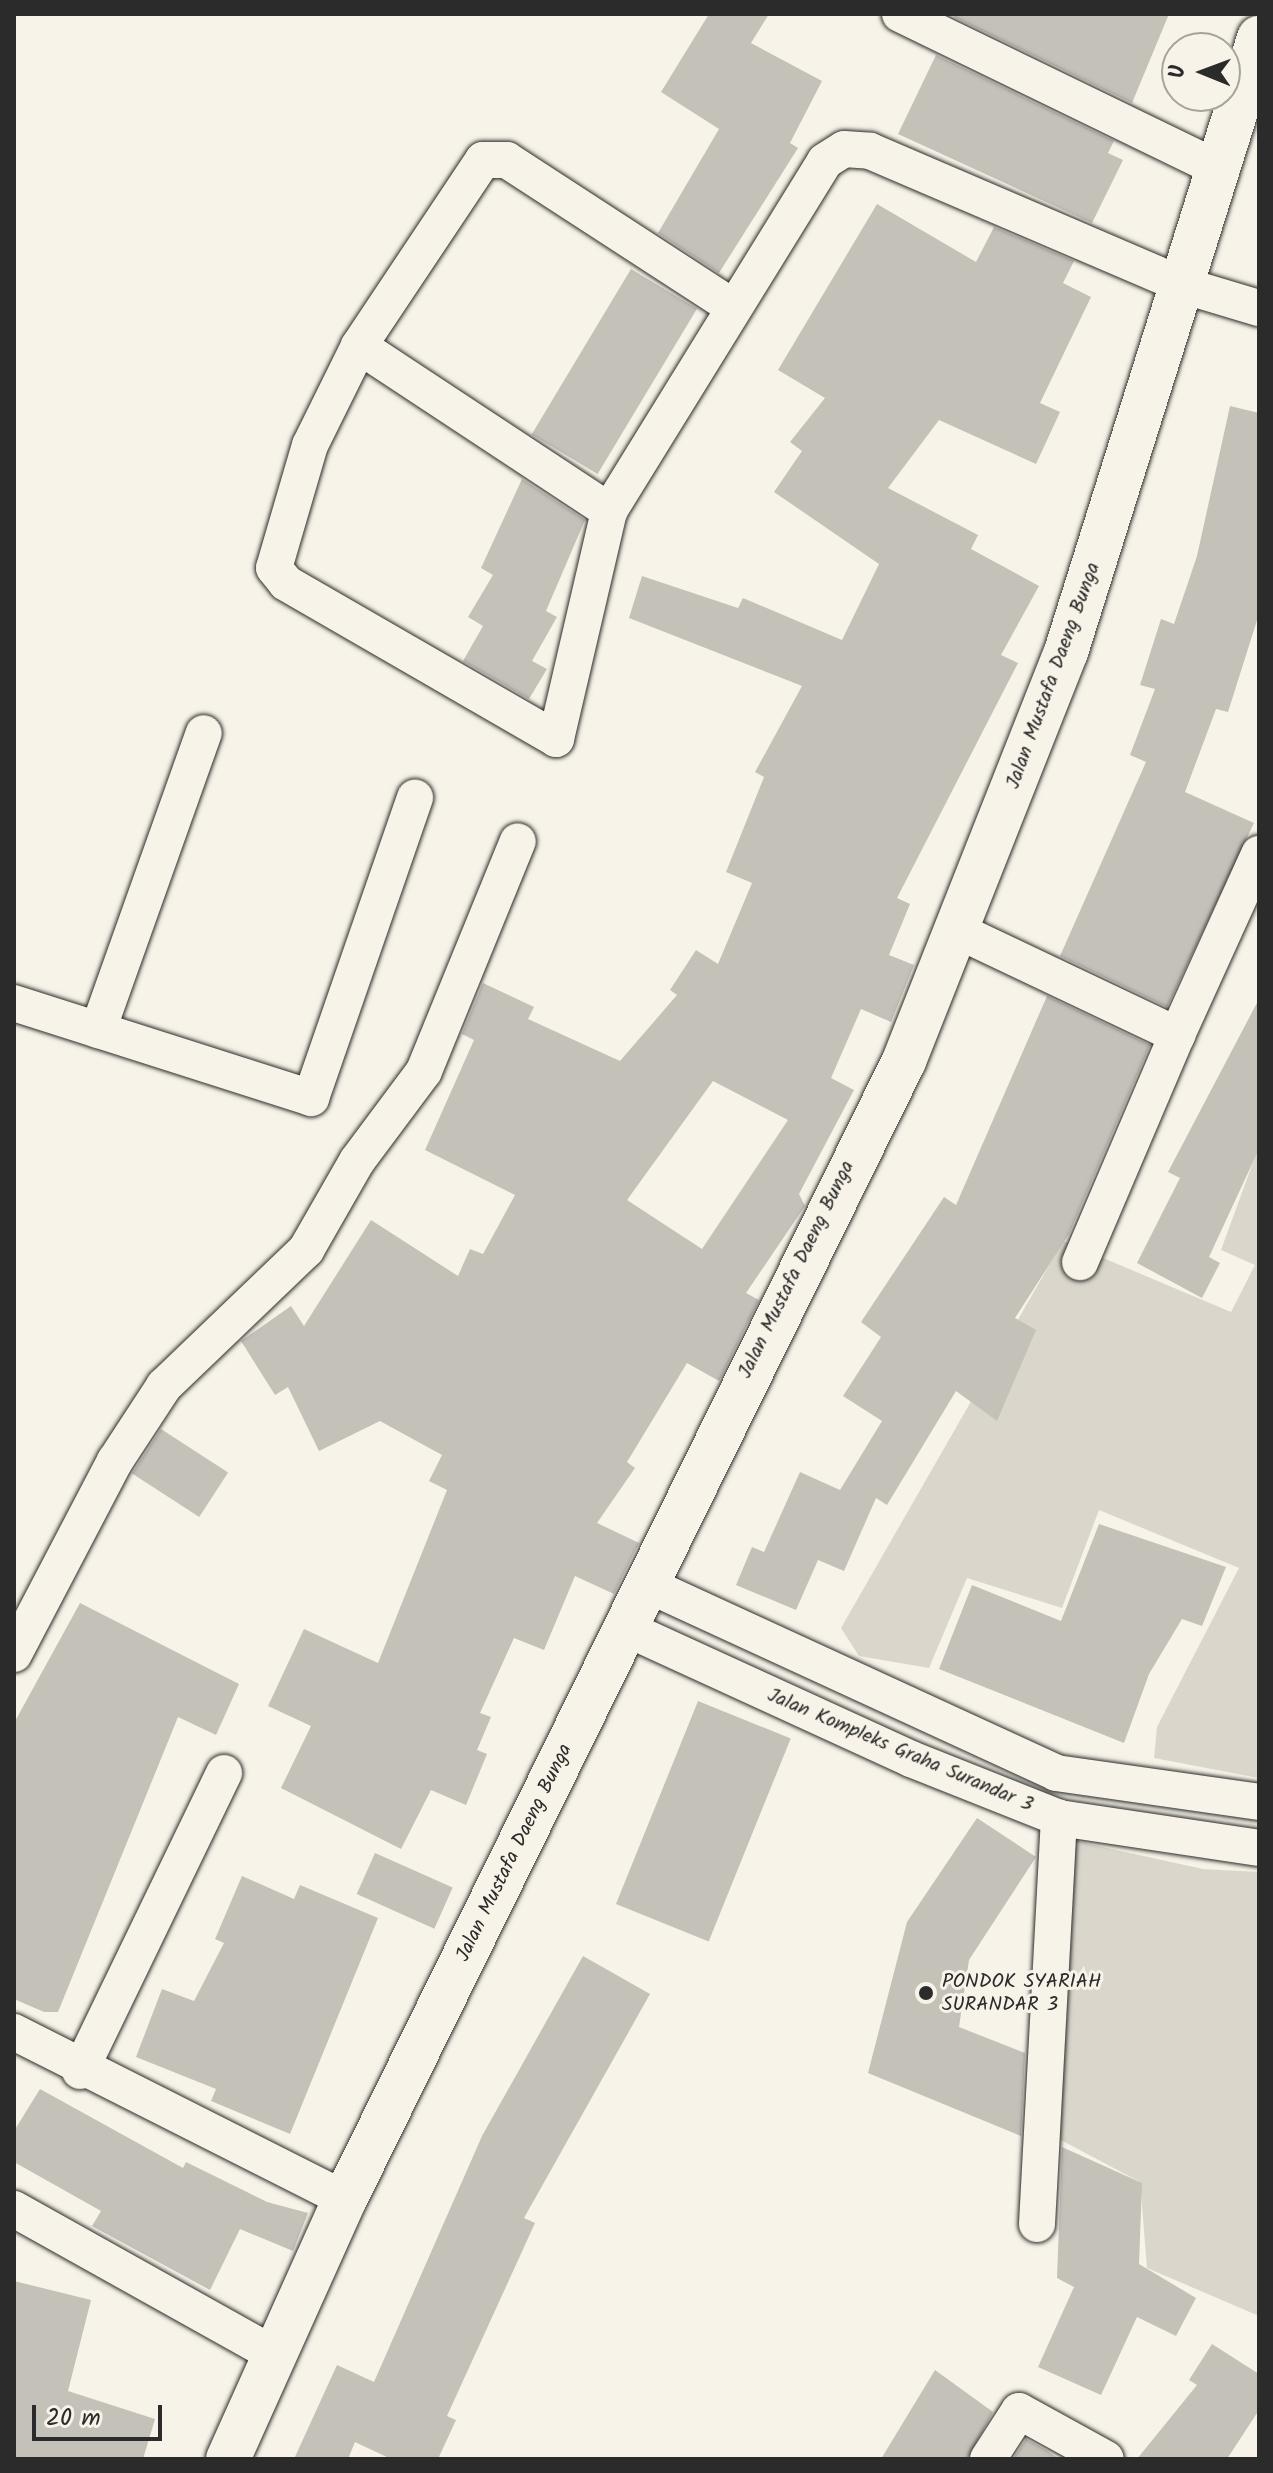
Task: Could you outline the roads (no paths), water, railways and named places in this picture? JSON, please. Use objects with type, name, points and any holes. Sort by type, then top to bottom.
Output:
[{"type":"main road","name":"Jalan Mustafa Daeng Bunga","points":[[228,2459],[345,2199],[904,1061],[1066,652],[1185,286],[1259,38]]},
{"type":"street","points":[[900,14],[1221,170]]},
{"type":"street","points":[[733,307],[507,160],[490,158],[478,165],[359,346],[310,445],[274,550],[274,568],[286,583],[556,739],[609,511],[825,161],[854,147],[1185,286],[1259,308]]},
{"type":"street","points":[[359,346],[609,511]]},
{"type":"street","points":[[98,1030],[204,733]]},
{"type":"street","points":[[14,1003],[311,1098],[415,798]]},
{"type":"street","points":[[14,1654],[115,1461],[164,1386],[306,1250],[357,1161],[424,1071],[518,841]]},
{"type":"street","points":[[1080,1262],[1259,854]]},
{"type":"street","points":[[956,930],[1177,1035]]},
{"type":"street","name":"Jalan Kompleks Graha Surandar 3","points":[[648,1585],[1056,1773],[1259,1802]]},
{"type":"street","name":"Jalan Kompleks Graha Surandar 3","points":[[625,1628],[732,1678],[1059,1818],[1259,1848]]},
{"type":"street","points":[[732,1678],[754,1636]]},
{"type":"street","points":[[80,2071],[224,1773]]},
{"type":"street","points":[[1037,2224],[1059,1818]]},
{"type":"street","points":[[14,2032],[80,2071],[345,2199]]},
{"type":"street","points":[[14,2209],[275,2355]]},
{"type":"street","points":[[988,2459],[1019,2411],[1106,2459]]},
{"type":"place","name":"PONDOK SYARIAH SURANDAR 3","points":[[926,1993]]}]
